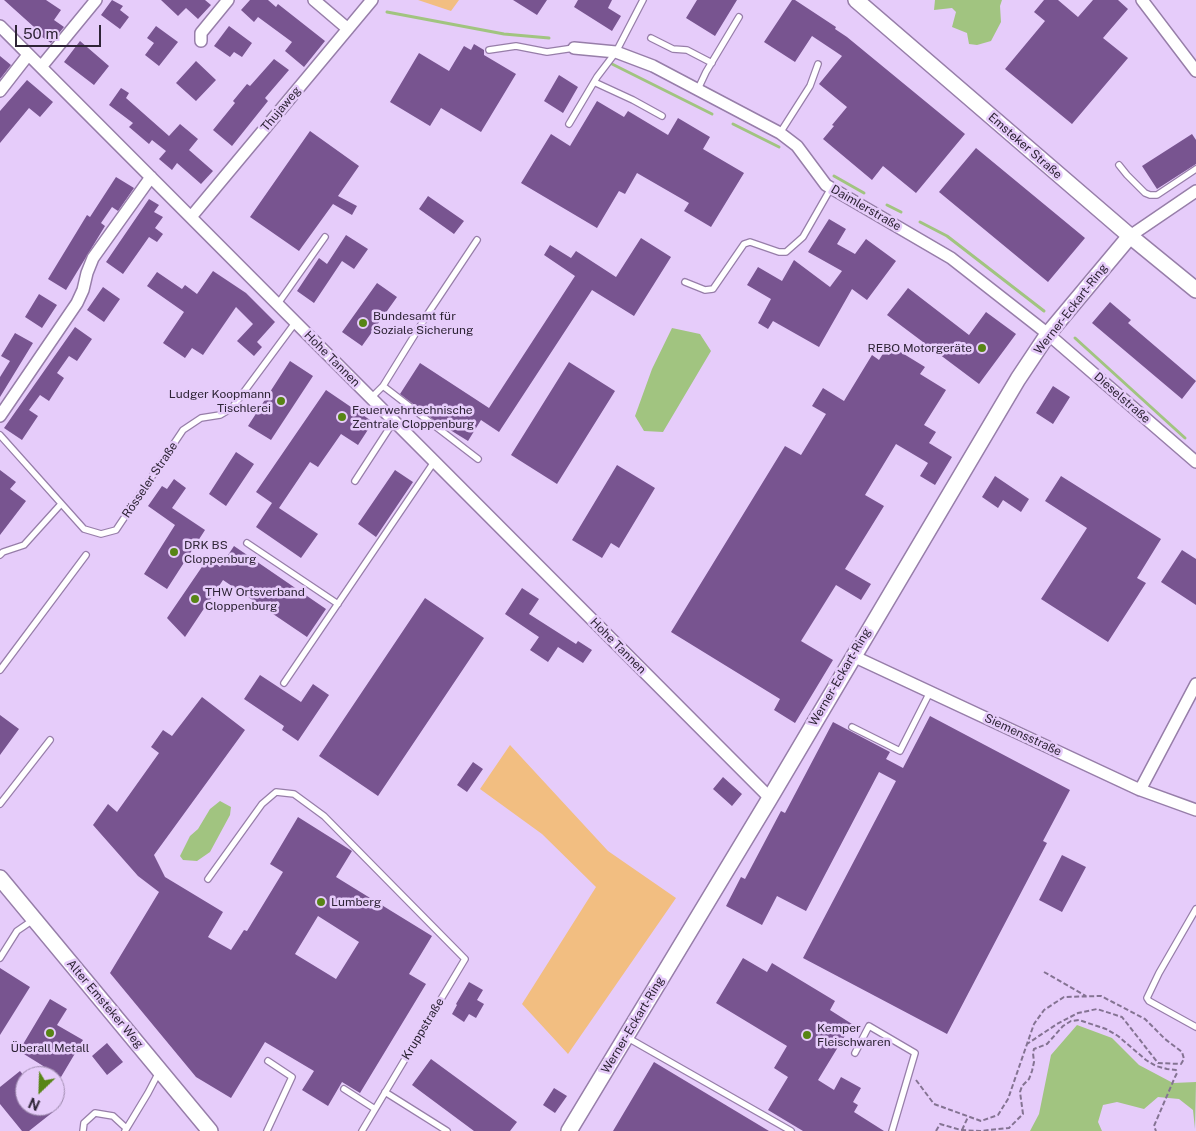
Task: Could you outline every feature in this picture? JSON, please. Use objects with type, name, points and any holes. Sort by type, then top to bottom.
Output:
[{"type":"street","points":[[41,67],[96,0]]},
{"type":"street","points":[[201,41],[201,34],[228,0]]},
{"type":"street","points":[[314,0],[348,29]]},
{"type":"street","name":"Thujaweg","points":[[191,217],[372,0]]},
{"type":"street","name":"Emsteker Straße","points":[[856,0],[1130,236],[1196,290]]},
{"type":"street","points":[[1142,0],[1196,71]]},
{"type":"street","name":"Hohe Tannen","points":[[0,26],[770,798]]},
{"type":"street","name":"Daimlerstraße","points":[[574,48],[616,52],[653,66],[780,133],[797,146],[826,185],[951,258],[1048,334]]},
{"type":"street","points":[[0,91],[28,55]]},
{"type":"street","points":[[0,416],[77,302],[83,290],[93,258],[151,177]]},
{"type":"street","points":[[1130,236],[1196,191]]},
{"type":"street","name":"Werner-Eckart-Ring","points":[[569,1131],[770,798],[1018,379],[1048,334],[1130,236]]},
{"type":"street","name":"Dieselstraße","points":[[1048,334],[1196,462]]},
{"type":"street","name":"Siemensstraße","points":[[853,656],[1140,790],[1196,810]]},
{"type":"street","points":[[1140,790],[1196,684]]},
{"type":"street","name":"Alter Emsteker Weg","points":[[0,878],[210,1131]]},
{"type":"lane","points":[[569,124],[594,82],[616,52],[643,0]]},
{"type":"lane","points":[[698,89],[739,17]]},
{"type":"lane","points":[[651,38],[673,49],[687,50],[712,62]]},
{"type":"lane","points":[[490,50],[516,46],[546,52],[574,48]]},
{"type":"lane","points":[[780,133],[810,86],[818,64]]},
{"type":"lane","points":[[594,82],[662,116]]},
{"type":"lane","points":[[1119,165],[1126,176],[1145,193],[1150,195],[1157,194],[1196,169]]},
{"type":"lane","points":[[685,282],[705,290],[712,289],[744,244],[750,242],[779,252],[786,252],[802,237],[831,188]]},
{"type":"lane","points":[[277,305],[324,237]]},
{"type":"lane","points":[[371,398],[382,386],[477,240]]},
{"type":"lane","name":"Rösseler Straße","points":[[0,436],[84,529],[100,534],[116,530],[183,430],[201,418],[220,415],[232,408],[295,322]]},
{"type":"lane","points":[[382,386],[478,459]]},
{"type":"lane","points":[[355,481],[394,421]]},
{"type":"lane","points":[[284,683],[434,462]]},
{"type":"lane","points":[[0,555],[3,552],[24,545],[61,504]]},
{"type":"lane","points":[[247,543],[338,604]]},
{"type":"lane","points":[[0,670],[86,555]]},
{"type":"lane","points":[[852,726],[900,751],[930,692]]},
{"type":"lane","points":[[0,804],[50,740]]},
{"type":"lane","name":"Kruppstraße","points":[[208,879],[262,804],[276,792],[294,794],[324,816],[465,959],[362,1131]]},
{"type":"lane","points":[[1196,909],[1159,973],[1147,998],[1149,1001],[1196,1027]]},
{"type":"lane","points":[[0,958],[17,931],[34,919]]},
{"type":"lane","points":[[855,1053],[869,1026],[915,1053],[892,1131]]},
{"type":"lane","points":[[626,1037],[790,1131]]},
{"type":"lane","points":[[267,1131],[292,1077],[268,1060]]},
{"type":"lane","points":[[83,1131],[84,1123],[95,1112],[112,1116],[126,1130],[159,1070]]},
{"type":"lane","points":[[344,1089],[375,1108]]},
{"type":"lane","points":[[385,1092],[448,1131]]},
{"type":"path","points":[[1044,972],[1086,996]]},
{"type":"path","points":[[910,1072],[934,1104],[981,1121],[998,1115],[1008,1099],[1034,1024],[1044,1010],[1064,997],[1101,996],[1145,1019],[1165,1039],[1182,1052],[1184,1059],[1176,1070],[1175,1077],[1154,1126],[1156,1131]]},
{"type":"path","points":[[1027,1044],[1064,1020],[1078,1013],[1096,1009],[1122,1017],[1158,1063],[1180,1064]]},
{"type":"path","points":[[936,1131],[940,1124],[962,1130],[980,1131],[1009,1128],[1023,1114],[1020,1092],[1032,1071],[1034,1049],[1047,1044],[1063,1026],[1071,1021],[1079,1020],[1106,1028],[1146,1060],[1167,1069],[1176,1070]]},
{"type":"path","points":[[962,1130],[968,1117]]},
{"type":"shaded area","points":[[418,0],[459,0],[451,11]]},
{"type":"shaded area","points":[[935,0],[1002,0],[1000,6],[1001,22],[991,41],[977,45],[969,44],[967,33],[952,27],[956,12],[952,8],[934,10]]},
{"type":"shaded area","points":[[672,328],[700,334],[711,351],[663,432],[644,431],[635,416],[652,369]]},
{"type":"shaded area","points":[[510,745],[608,851],[676,898],[568,1054],[522,1004],[596,887],[542,834],[480,789]]},
{"type":"shaded area","points":[[220,801],[231,807],[230,815],[210,852],[197,861],[183,860],[180,856],[190,836],[198,829],[210,809]]},
{"type":"shaded area","points":[[1077,1025],[1112,1038],[1139,1065],[1173,1083],[1196,1082],[1195,1129],[1193,1110],[1179,1099],[1158,1097],[1144,1109],[1117,1102],[1103,1105],[1098,1122],[1102,1131],[1030,1131],[1039,1114],[1051,1055]]},
{"type":"building","points":[[4,0],[46,0],[61,10],[54,20],[64,27],[51,43],[32,30],[34,27]]},
{"type":"building","points":[[112,0],[123,6],[120,10],[129,17],[120,29],[101,15]]},
{"type":"building","points":[[161,0],[205,0],[211,5],[198,19],[186,8],[178,16]]},
{"type":"building","points":[[250,0],[268,0],[276,7],[278,4],[325,41],[304,67],[285,51],[292,42],[258,17],[254,22],[241,10]]},
{"type":"building","points":[[513,0],[547,0],[537,15]]},
{"type":"building","points":[[578,0],[612,0],[608,8],[621,16],[612,31],[574,7]]},
{"type":"building","points":[[697,0],[737,0],[715,36],[686,18]]},
{"type":"building","points":[[792,0],[795,0],[836,27],[835,29],[965,134],[916,193],[883,166],[872,180],[823,139],[847,107],[819,84],[842,56],[812,36],[795,62],[764,42]]},
{"type":"building","points":[[1044,0],[1058,0],[1078,17],[1093,0],[1118,0],[1128,9],[1103,38],[1128,58],[1072,124],[1005,69],[1045,21],[1034,12]]},
{"type":"building","points":[[156,26],[178,42],[159,66],[145,55],[154,43],[147,38]]},
{"type":"building","points":[[229,26],[252,43],[242,57],[234,52],[230,57],[214,46]]},
{"type":"building","points":[[80,41],[109,66],[94,85],[64,62]]},
{"type":"building","points":[[474,44],[484,50],[484,55],[516,74],[481,132],[441,108],[430,126],[390,102],[419,53],[449,71],[464,46],[471,50]]},
{"type":"building","points":[[0,56],[11,65],[0,79]]},
{"type":"building","points":[[274,59],[289,70],[265,98],[268,101],[232,146],[213,130],[235,103],[233,101],[247,84],[250,86]]},
{"type":"building","points":[[196,61],[216,80],[196,101],[176,83]]},
{"type":"building","points":[[559,75],[578,87],[563,113],[544,101]]},
{"type":"building","points":[[27,80],[53,102],[40,117],[29,108],[0,143],[0,111]]},
{"type":"building","points":[[121,88],[129,93],[126,98],[169,136],[180,124],[198,139],[189,150],[213,171],[201,184],[177,163],[172,170],[159,159],[166,151],[152,140],[149,144],[129,127],[133,123],[109,105]]},
{"type":"building","points":[[597,101],[624,117],[628,111],[668,135],[678,118],[710,137],[703,149],[744,173],[711,227],[684,211],[689,203],[637,173],[625,194],[619,191],[597,228],[521,183],[551,134],[570,146]]},
{"type":"building","points":[[310,131],[359,166],[338,196],[357,206],[352,215],[333,204],[299,251],[250,217]]},
{"type":"building","points":[[1192,134],[1196,140],[1196,164],[1157,189],[1142,166]]},
{"type":"building","points":[[976,148],[1085,238],[1048,282],[939,192]]},
{"type":"building","points":[[116,177],[134,188],[118,211],[112,207],[101,223],[105,226],[66,290],[48,279],[87,215],[90,217]]},
{"type":"building","points":[[428,196],[464,221],[454,234],[419,209]]},
{"type":"building","points":[[149,199],[159,205],[154,212],[163,217],[155,228],[163,234],[157,242],[149,237],[123,274],[106,262]]},
{"type":"building","points":[[829,219],[846,229],[837,244],[855,254],[866,239],[896,261],[867,300],[852,289],[819,347],[773,321],[768,329],[758,323],[771,299],[747,285],[758,267],[782,281],[794,260],[830,287],[842,271],[808,252]]},
{"type":"building","points":[[346,235],[368,249],[354,269],[342,261],[314,303],[297,291],[319,258],[327,264]]},
{"type":"building","points":[[641,238],[671,257],[634,316],[592,290],[499,432],[481,420],[468,441],[434,420],[400,394],[420,363],[489,408],[575,276],[544,255],[550,245],[571,258],[576,251],[616,277]]},
{"type":"building","points":[[213,271],[246,293],[275,322],[257,342],[262,347],[254,356],[237,341],[253,324],[236,307],[203,355],[192,348],[185,358],[163,343],[184,312],[147,286],[157,272],[182,289],[185,285],[197,294]]},
{"type":"building","points":[[377,283],[397,297],[362,346],[342,332]]},
{"type":"building","points":[[103,287],[120,299],[104,322],[87,310]]},
{"type":"building","points":[[908,288],[969,335],[986,312],[1016,334],[979,384],[887,315]]},
{"type":"building","points":[[39,294],[57,305],[42,328],[25,317]]},
{"type":"building","points":[[1110,302],[1131,320],[1128,323],[1196,381],[1182,399],[1092,323]]},
{"type":"building","points":[[75,327],[92,339],[77,361],[69,356],[57,373],[64,378],[49,401],[40,395],[29,410],[38,416],[22,440],[4,428]]},
{"type":"building","points":[[15,333],[33,343],[0,397],[0,377],[10,361],[1,356]]},
{"type":"building","points":[[894,348],[925,367],[920,374],[946,390],[924,425],[936,432],[929,443],[952,457],[935,485],[920,476],[928,463],[896,444],[865,495],[884,506],[845,569],[871,584],[861,600],[836,585],[801,641],[833,660],[795,723],[774,710],[780,699],[671,632],[785,446],[801,455],[826,414],[812,406],[823,388],[844,401],[872,355],[879,360],[884,352],[889,355]]},
{"type":"building","name":"Ludger Koopmann Tischlerei","points":[[290,361],[313,376],[271,440],[248,426]]},
{"type":"building","points":[[569,362],[615,391],[557,484],[511,455]]},
{"type":"building","points":[[1053,386],[1070,397],[1053,424],[1036,413]]},
{"type":"building","points":[[326,390],[373,422],[358,445],[341,434],[318,467],[310,462],[279,508],[318,534],[301,558],[256,527],[272,503],[256,492]]},
{"type":"building","points":[[236,452],[254,464],[226,506],[209,494]]},
{"type":"building","points":[[617,465],[655,488],[619,548],[611,543],[602,558],[572,540]]},
{"type":"building","points":[[0,470],[16,482],[10,489],[26,501],[0,535]]},
{"type":"building","points":[[395,470],[413,482],[376,537],[358,524]]},
{"type":"building","points":[[995,476],[1029,499],[1021,512],[1003,500],[998,508],[982,497]]},
{"type":"building","points":[[1061,476],[1161,539],[1137,578],[1146,583],[1108,642],[1041,599],[1087,528],[1045,501]]},
{"type":"building","name":"DRK BS Cloppenburg","points":[[174,479],[186,488],[172,508],[205,530],[167,589],[144,574],[175,525],[148,506],[162,486],[167,489]]},
{"type":"building","points":[[234,546],[326,609],[307,637],[223,580],[185,637],[167,618],[208,558],[220,567]]},
{"type":"building","points":[[1182,550],[1196,559],[1196,605],[1161,582]]},
{"type":"building","points":[[522,588],[539,599],[529,614],[576,644],[578,641],[592,650],[583,663],[558,647],[548,662],[530,650],[539,637],[505,614]]},
{"type":"building","points":[[425,598],[484,638],[378,796],[319,756]]},
{"type":"building","points":[[260,675],[301,702],[313,684],[329,695],[298,741],[282,730],[284,726],[244,699]]},
{"type":"building","name":"Lumberg","points":[[202,697],[245,730],[154,855],[165,877],[223,912],[208,937],[231,950],[244,930],[247,931],[283,872],[270,864],[298,817],[352,851],[336,877],[432,936],[409,974],[426,984],[360,1093],[342,1082],[328,1106],[302,1090],[314,1071],[265,1042],[231,1098],[196,1077],[110,973],[159,892],[138,876],[93,825],[108,804],[117,812],[159,753],[151,747],[163,730],[172,736]],"holes":[[[318,916],[359,942],[336,979],[295,954]]]},
{"type":"building","points":[[0,715],[19,729],[0,755]]},
{"type":"building","points":[[930,716],[1070,790],[1043,841],[1047,843],[947,1034],[803,958],[896,781],[879,772],[806,911],[777,896],[762,925],[726,906],[741,877],[745,879],[781,811],[785,813],[833,722],[890,752],[886,759],[903,768]]},
{"type":"building","points":[[473,762],[483,769],[467,792],[457,785]]},
{"type":"building","points":[[723,777],[742,794],[732,806],[713,789]]},
{"type":"building","points":[[1062,855],[1086,867],[1062,912],[1039,900]]},
{"type":"building","name":"Kemper Fleischwaren","points":[[743,958],[767,972],[772,963],[835,1001],[830,1010],[852,1024],[818,1080],[834,1090],[841,1077],[861,1088],[853,1102],[858,1105],[854,1112],[884,1131],[803,1131],[768,1110],[788,1077],[774,1068],[787,1046],[716,1003]]},
{"type":"building","points":[[0,968],[30,987],[0,1035]]},
{"type":"building","points":[[469,982],[483,990],[477,1000],[484,1004],[476,1018],[469,1014],[464,1022],[452,1014]]},
{"type":"building","name":"Überall Metall","points":[[50,999],[67,1009],[57,1025],[83,1040],[65,1070],[65,1066],[43,1066],[19,1051]]},
{"type":"building","points":[[107,1043],[123,1062],[107,1075],[92,1056]]},
{"type":"building","points":[[431,1059],[517,1122],[510,1131],[474,1131],[412,1085]]},
{"type":"building","points":[[654,1062],[769,1131],[613,1131]]},
{"type":"building","points":[[15,1075],[15,1116],[48,1116],[29,1131],[22,1131],[0,1104],[0,1087]]},
{"type":"building","points":[[554,1088],[567,1096],[555,1113],[543,1105]]},
{"type":"waterway","points":[[387,12],[504,34],[549,38]]},
{"type":"waterway","points":[[612,64],[712,114]]},
{"type":"waterway","points":[[733,124],[779,147]]},
{"type":"waterway","points":[[834,176],[864,193]]},
{"type":"waterway","points":[[887,205],[901,212]]},
{"type":"waterway","points":[[920,222],[947,236],[1044,311]]},
{"type":"waterway","points":[[1075,338],[1185,438]]},
{"type":"place","name":"Bundesamt für Soziale Sicherung","points":[[363,323]]},
{"type":"place","name":"REBO Motorgeräte","points":[[982,348]]},
{"type":"place","name":"Ludger Koopmann Tischlerei","points":[[281,401]]},
{"type":"place","name":"Feuerwehrtechnische Zentrale Cloppenburg","points":[[342,417]]},
{"type":"place","name":"DRK BS Cloppenburg","points":[[174,552]]},
{"type":"place","name":"THW Ortsverband Cloppenburg","points":[[195,599]]},
{"type":"place","name":"Lumberg","points":[[321,902]]},
{"type":"place","name":"Überall Metall","points":[[50,1033]]},
{"type":"place","name":"Kemper Fleischwaren","points":[[807,1035]]}]
